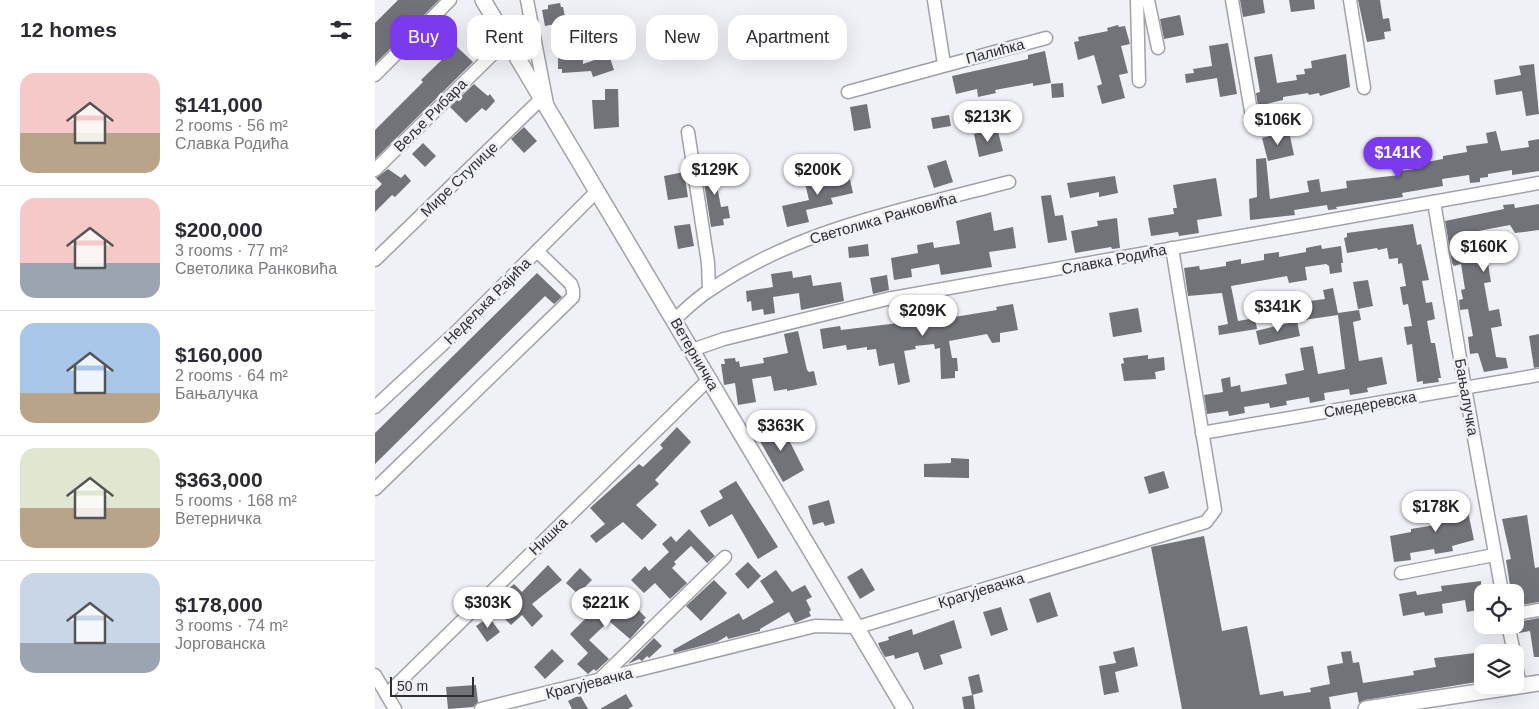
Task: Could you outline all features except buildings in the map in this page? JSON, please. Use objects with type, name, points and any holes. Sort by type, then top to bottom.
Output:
[{"type":"street","points":[[375,75],[450,0]]},
{"type":"street","name":"Ветерничка","points":[[483,0],[492,15]]},
{"type":"street","points":[[527,0],[545,101]]},
{"type":"street","name":"Палићка","points":[[934,0],[944,64]]},
{"type":"street","points":[[1137,0],[1139,81]]},
{"type":"street","points":[[1148,0],[1158,48]]},
{"type":"street","points":[[1232,0],[1252,117]]},
{"type":"street","points":[[1350,0],[1365,88]]},
{"type":"street","name":"Палићка","points":[[848,92],[944,64],[1045,38]]},
{"type":"street","name":"Веље Рибара","points":[[375,170],[487,60]]},
{"type":"street","name":"Ветерничка","points":[[519,60],[545,101],[596,192],[675,319],[905,709]]},
{"type":"street","name":"Мире Ступице","points":[[375,260],[545,101]]},
{"type":"street","points":[[688,132],[708,262],[709,290]]},
{"type":"street","name":"Светолика Ранковића","points":[[675,319],[709,290],[751,264],[830,230],[1009,182]]},
{"type":"street","name":"Славка Родића","points":[[692,350],[723,339],[887,300],[1539,183]]},
{"type":"street","name":"Недељка Рајића","points":[[375,407],[456,332],[596,192]]},
{"type":"street","name":"Бањалучка","points":[[1434,202],[1500,584]]},
{"type":"street","name":"Крагујевачка","points":[[481,709],[815,626],[858,627],[1206,522],[1215,510],[1172,248]]},
{"type":"street","points":[[375,488],[573,297],[571,284],[537,251]]},
{"type":"street","name":"Смедеревска","points":[[1202,434],[1539,376]]},
{"type":"street","name":"Нишка","points":[[387,694],[709,379]]},
{"type":"street","points":[[1401,573],[1494,555]]},
{"type":"street","points":[[598,681],[725,557]]},
{"type":"street","points":[[1524,612],[1539,610]]},
{"type":"street","points":[[375,675],[395,709]]},
{"type":"street","points":[[1524,685],[1539,683]]},
{"type":"street","points":[[1366,709],[1474,693]]}]
